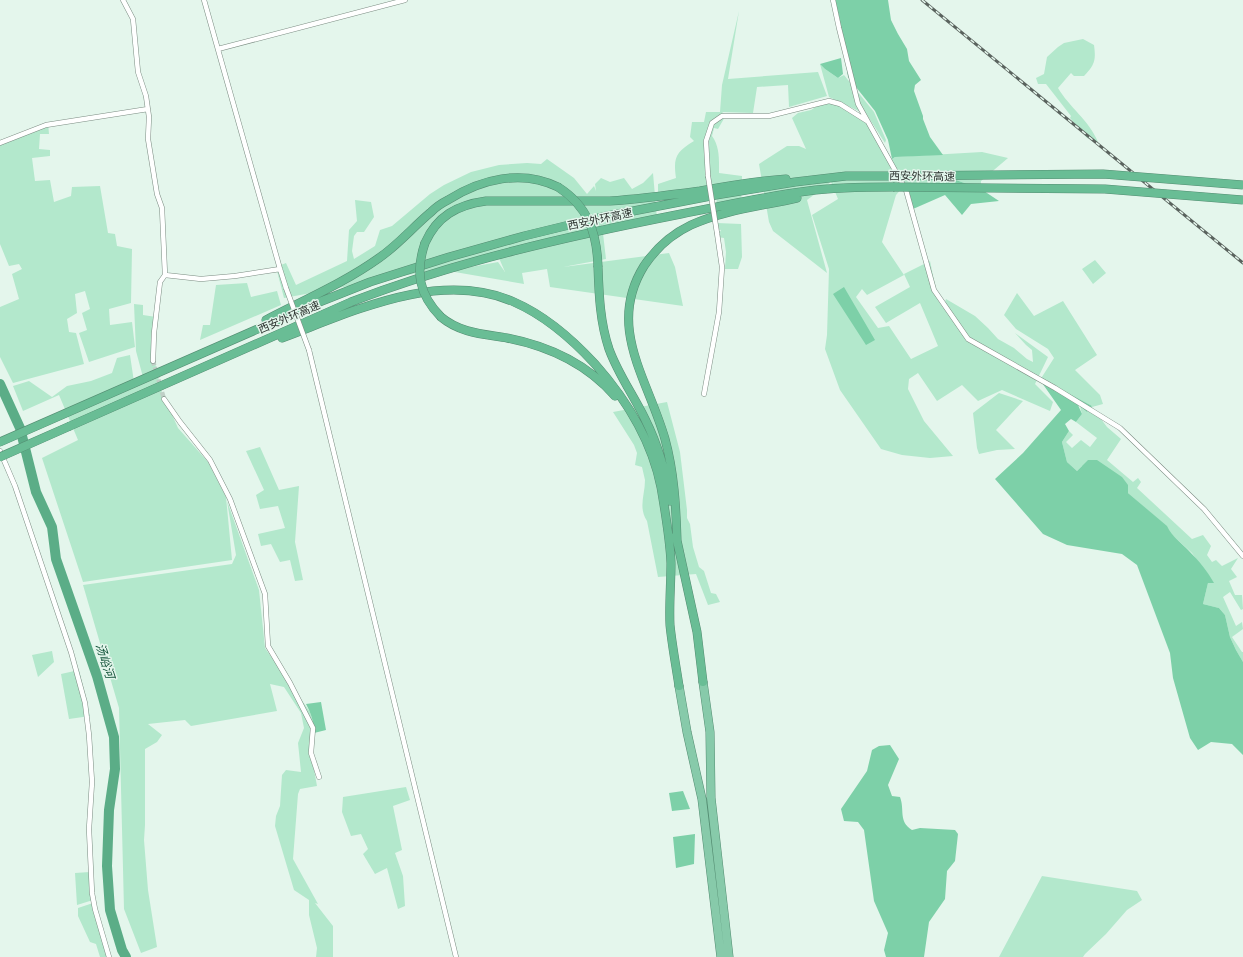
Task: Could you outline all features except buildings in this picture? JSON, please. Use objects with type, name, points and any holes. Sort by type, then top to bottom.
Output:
[{"type":"highway","name":"西安外环高速","points":[[0,442],[317,303],[370,282],[492,244],[610,215],[755,188],[846,176],[1103,174],[1243,185]]},
{"type":"highway","points":[[637,423],[614,394],[585,369],[569,360],[536,345],[465,330],[451,325],[441,317],[428,302],[421,284],[420,264],[425,243],[432,229],[447,214],[477,202],[610,201],[672,195],[775,180],[823,176],[846,176]]},
{"type":"highway","points":[[206,352],[355,274],[388,252],[438,206],[465,190],[481,184],[512,177],[523,177],[540,180],[558,187],[573,198],[582,208],[593,230],[598,267],[600,308],[607,340],[614,361],[645,418],[660,454],[668,483],[677,540],[697,632],[710,732],[711,798],[729,957]]},
{"type":"highway","name":"西安外环高速","points":[[0,457],[370,295],[471,262],[564,238],[638,222],[783,195],[855,187],[1105,189],[1243,200]]},
{"type":"highway","points":[[677,540],[674,490],[669,455],[661,426],[633,352],[629,334],[629,305],[634,287],[642,270],[653,254],[667,240],[683,229],[701,221],[749,208],[855,187]]},
{"type":"highway","points":[[190,373],[352,312],[394,298],[433,291],[451,290],[478,292],[501,297],[535,313],[556,327],[602,372],[637,423],[654,464],[661,487],[670,554],[670,625],[687,732],[702,799],[721,957]]},
{"type":"street","points":[[123,0],[133,19],[138,72],[146,96],[149,116],[148,139],[157,194],[162,208],[165,275],[160,282],[154,333],[153,361]]},
{"type":"street","points":[[204,0],[280,269],[309,350],[456,957]]},
{"type":"street","points":[[218,49],[404,0]]},
{"type":"street","points":[[833,0],[858,104],[906,190],[934,290],[968,339],[1055,388],[1120,428],[1204,509],[1243,556]]},
{"type":"street","points":[[704,394],[718,312],[722,267],[708,176],[706,141],[712,123],[722,116],[769,116],[829,101],[840,104],[868,122]]},
{"type":"street","points":[[0,143],[46,125],[148,109]]},
{"type":"street","points":[[165,275],[200,278],[235,276],[280,269]]},
{"type":"street","points":[[164,398],[180,422],[210,460],[230,499],[265,594],[268,646],[290,683],[313,728],[311,753],[319,777]]},
{"type":"street","points":[[0,451],[15,486],[85,702],[92,782],[89,829],[92,893],[95,909],[109,957]]},
{"type":"green space","points":[[834,0],[888,0],[891,20],[907,49],[909,61],[921,80],[915,85],[914,91],[923,119],[930,137],[943,155],[895,157],[892,159],[888,140],[875,111],[848,77],[839,16]]},
{"type":"green space","points":[[739,11],[728,79],[818,72],[827,96],[789,107],[788,85],[757,87],[753,113],[722,112],[726,115],[718,129],[714,128],[712,136],[718,149],[719,173],[742,176],[741,213],[716,211],[717,195],[658,193],[658,184],[676,178],[675,165],[677,156],[683,148],[694,141],[690,137],[692,122],[704,122],[706,112],[720,112],[722,85]]},
{"type":"green space","points":[[1083,39],[1094,45],[1095,58],[1093,65],[1084,76],[1074,76],[1071,73],[1058,88],[1090,127],[1098,142],[1087,138],[1070,118],[1071,116],[1046,84],[1038,84],[1036,78],[1044,74],[1047,57],[1058,47],[1064,43]]},
{"type":"green space","points":[[841,58],[843,74],[838,78],[820,64]]},
{"type":"green space","points":[[820,64],[838,78],[844,75],[874,112],[886,140],[885,143],[867,115],[829,97]]},
{"type":"green space","points":[[836,102],[865,118],[892,159],[895,157],[982,152],[1008,158],[981,181],[981,189],[956,180],[952,192],[921,190],[904,186],[896,195],[882,242],[904,275],[867,295],[862,289],[856,297],[878,328],[889,326],[911,359],[938,346],[920,303],[886,323],[875,307],[910,287],[904,274],[930,261],[938,300],[943,308],[946,299],[975,316],[998,339],[1014,348],[1033,362],[1032,350],[1015,333],[1048,357],[1035,384],[1053,402],[1050,411],[1002,390],[978,401],[962,385],[937,401],[918,373],[909,379],[908,389],[924,421],[953,456],[930,458],[902,455],[881,449],[840,390],[825,349],[827,335],[829,269],[812,215],[838,199],[831,182],[807,200],[827,273],[773,231],[769,222],[759,164],[787,146],[799,146],[806,149],[792,118],[798,113],[811,110],[819,105]]},
{"type":"green space","points":[[48,123],[49,134],[40,134],[39,149],[50,150],[50,156],[32,158],[35,181],[50,180],[54,202],[71,196],[72,187],[100,186],[108,233],[115,234],[117,246],[132,249],[131,303],[109,309],[110,325],[132,322],[135,347],[89,362],[79,333],[87,330],[82,313],[90,309],[85,291],[75,294],[77,313],[67,319],[69,332],[76,333],[84,364],[13,383],[0,357],[0,307],[19,299],[12,274],[22,269],[19,264],[9,266],[0,244],[0,142]]},
{"type":"green space","points":[[547,159],[574,178],[587,194],[594,186],[596,191],[595,184],[601,178],[610,182],[624,178],[632,189],[643,183],[653,173],[657,219],[602,225],[606,259],[563,267],[669,253],[675,267],[683,306],[550,287],[547,269],[522,273],[524,284],[449,271],[498,262],[505,272],[499,258],[284,298],[276,267],[286,263],[296,285],[347,261],[349,230],[357,221],[355,200],[371,202],[374,217],[364,232],[357,232],[354,236],[352,251],[354,259],[375,246],[380,230],[392,226],[430,194],[444,185],[471,172],[499,165],[527,163],[541,164]]},
{"type":"green space","points":[[956,180],[981,189],[999,201],[971,204],[962,215],[945,195],[913,209],[909,191],[921,190],[952,192],[953,188],[946,187],[948,182]]},
{"type":"green space","points":[[717,223],[741,224],[742,257],[738,269],[725,269],[726,252],[724,238],[717,237],[721,230],[716,229]]},
{"type":"green space","points":[[1095,260],[1106,273],[1093,284],[1082,269]]},
{"type":"green space","points":[[247,283],[251,297],[277,291],[281,305],[200,340],[203,325],[210,325],[216,285]]},
{"type":"green space","points":[[844,287],[875,340],[866,345],[833,294]]},
{"type":"green space","points":[[1017,293],[1034,316],[1063,301],[1097,355],[1075,370],[1100,395],[1103,404],[1092,407],[1107,427],[1121,439],[1107,460],[1133,482],[1138,478],[1141,482],[1137,488],[1192,539],[1203,535],[1211,546],[1207,555],[1212,562],[1216,560],[1222,566],[1238,558],[1231,569],[1237,577],[1229,581],[1235,595],[1242,595],[1243,609],[1241,610],[1230,592],[1223,597],[1236,626],[1242,622],[1243,629],[1232,637],[1243,652],[1243,662],[1230,637],[1225,615],[1219,608],[1203,604],[1208,583],[1213,583],[1192,553],[1170,533],[1166,526],[1128,493],[1082,466],[1077,471],[1067,462],[1062,442],[1069,431],[1073,435],[1066,442],[1072,448],[1081,440],[1090,447],[1097,438],[1076,422],[1082,414],[1080,407],[1087,412],[1092,406],[1040,380],[1054,358],[1048,349],[1016,329],[1004,315]]},
{"type":"green space","points":[[134,304],[143,305],[143,315],[156,317],[151,344],[161,390],[178,428],[208,462],[226,497],[232,560],[83,582],[42,458],[78,440],[59,395],[23,411],[13,386],[29,381],[52,397],[67,386],[91,381],[112,373],[117,358],[130,355],[134,382],[144,381],[136,351]]},
{"type":"green space","points":[[1040,380],[1049,383],[1092,406],[1087,412],[1078,405],[1082,414],[1076,422],[1071,419],[1065,424],[1069,431],[1062,442],[1067,462],[1077,471],[1088,460],[1097,460],[1122,477],[1128,485],[1128,493],[1167,526],[1174,537],[1200,563],[1214,583],[1208,583],[1203,604],[1219,608],[1225,615],[1230,637],[1243,662],[1243,755],[1232,744],[1211,742],[1198,750],[1190,738],[1173,678],[1170,653],[1137,565],[1122,554],[1067,545],[1043,534],[995,479],[1023,453],[1061,410]]},
{"type":"green space","points":[[999,393],[1023,401],[996,430],[1015,449],[997,450],[979,454],[973,413]]},
{"type":"green space","points":[[667,402],[680,452],[687,518],[690,524],[693,547],[699,567],[704,571],[711,593],[716,594],[720,602],[708,605],[696,574],[658,577],[647,521],[644,516],[642,506],[645,480],[642,467],[635,465],[637,453],[634,445],[613,412]]},
{"type":"green space","points":[[260,447],[279,490],[299,486],[295,542],[303,580],[295,581],[290,560],[280,562],[271,544],[261,546],[258,534],[285,528],[278,506],[260,509],[256,495],[264,490],[246,451]]},
{"type":"green space","points":[[227,501],[259,590],[265,648],[310,712],[314,725],[310,748],[317,786],[300,789],[298,794],[293,859],[318,904],[315,903],[333,926],[333,957],[316,957],[317,948],[309,915],[309,900],[294,890],[275,826],[276,816],[280,806],[282,775],[286,770],[301,772],[298,743],[304,728],[301,713],[284,687],[270,684],[277,711],[191,726],[185,720],[148,724],[162,735],[157,742],[145,749],[144,840],[148,890],[157,947],[141,953],[124,909],[119,708],[83,585],[232,564],[236,555]]},
{"type":"green space","points":[[52,651],[54,662],[38,677],[32,655]]},
{"type":"green space","points":[[79,670],[90,716],[69,719],[61,674]]},
{"type":"green space","points":[[321,702],[326,730],[314,733],[312,718],[306,704]]},
{"type":"green space","points":[[890,745],[899,759],[888,785],[892,796],[900,797],[903,819],[908,827],[912,830],[920,828],[955,830],[958,834],[955,861],[947,871],[945,899],[929,922],[924,957],[886,957],[884,950],[888,933],[874,901],[864,830],[858,822],[844,821],[841,809],[867,771],[872,750],[879,746]]},
{"type":"green space","points":[[406,787],[410,800],[393,806],[402,850],[395,853],[403,876],[405,906],[398,909],[387,868],[375,874],[363,854],[368,849],[361,834],[351,836],[342,812],[343,797]]},
{"type":"green space","points":[[683,791],[690,809],[672,811],[669,793]]},
{"type":"green space","points":[[695,834],[694,864],[676,868],[673,837]]},
{"type":"green space","points":[[90,872],[93,900],[77,905],[75,873]]},
{"type":"green space","points":[[1042,876],[1137,891],[1142,900],[1127,910],[1083,957],[999,957]]},
{"type":"green space","points":[[93,903],[108,957],[100,957],[96,944],[90,942],[78,916],[78,908]]},
{"type":"waterway","name":"汤峪河","points":[[0,384],[20,428],[36,492],[52,527],[56,559],[97,676],[114,737],[115,769],[109,810],[107,866],[110,910],[122,950],[126,957]]},
{"type":"tunnel","points":[[153,361],[164,399]]},
{"type":"railway","points":[[922,0],[1243,263]]}]
